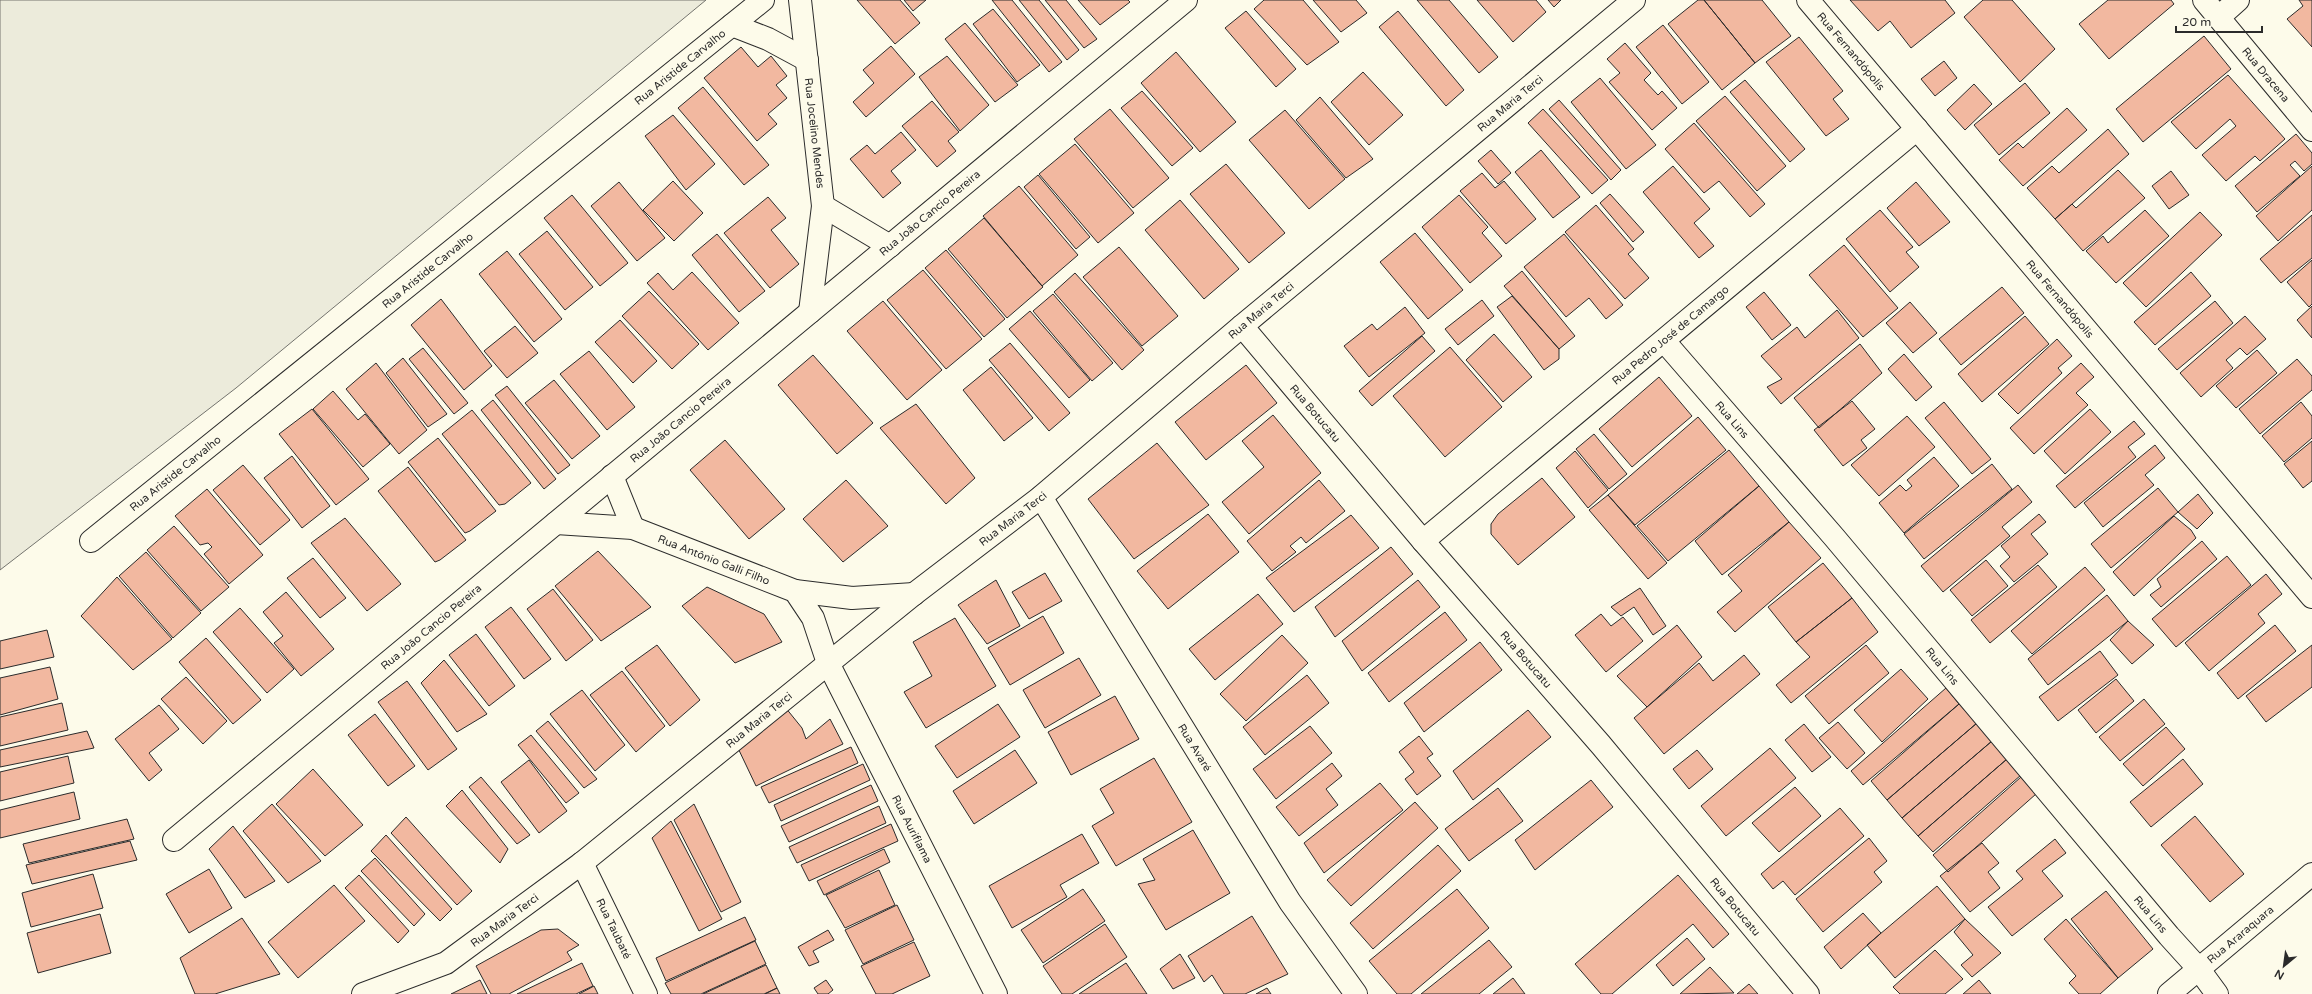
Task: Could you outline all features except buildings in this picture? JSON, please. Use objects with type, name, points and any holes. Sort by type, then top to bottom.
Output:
[{"type":"street","name":"Rua Aristide Carvalho","points":[[91,541],[763,0]]},
{"type":"street","name":"Rua Jocelino Mendes","points":[[800,0],[823,206],[810,312]]},
{"type":"street","name":"Rua João Cancio Pereira","points":[[174,840],[1186,0]]},
{"type":"street","name":"Rua Maria Terci","points":[[373,993],[446,963],[582,863],[914,594],[1041,497],[1242,326],[1634,0]]},
{"type":"street","name":"Rua Fernandópolis","points":[[1808,0],[2312,597]]},
{"type":"street","name":"Rua Dracena","points":[[2204,0],[2312,130]]},
{"type":"street","points":[[2219,17],[2238,0]]},
{"type":"street","points":[[732,26],[768,39],[807,60]]},
{"type":"street","name":"Rua Pedro José de Camargo","points":[[1424,541],[1917,130]]},
{"type":"street","points":[[823,206],[890,246]]},
{"type":"street","name":"Rua Botucatu","points":[[1242,326],[1424,541],[1601,745],[1808,994]]},
{"type":"street","name":"Rua Lins","points":[[1664,341],[1834,537],[2169,936],[2198,968],[2217,994]]},
{"type":"street","points":[[612,476],[633,528]]},
{"type":"street","name":"Rua Avaré","points":[[1041,497],[1290,902],[1356,994]]},
{"type":"street","name":"Rua Antônio Galli Filho","points":[[556,523],[633,528],[795,591],[852,598],[914,594]]},
{"type":"street","points":[[795,591],[813,618],[828,663]]},
{"type":"street","name":"Rua Auriflama","points":[[828,663],[996,994]]},
{"type":"street","name":"Rua Taubaté","points":[[582,863],[646,994]]},
{"type":"street","name":"Rua Araraquara","points":[[2169,994],[2198,968],[2312,874]]},
{"type":"shaded area","points":[[0,0],[706,0],[236,388],[0,570]]}]
